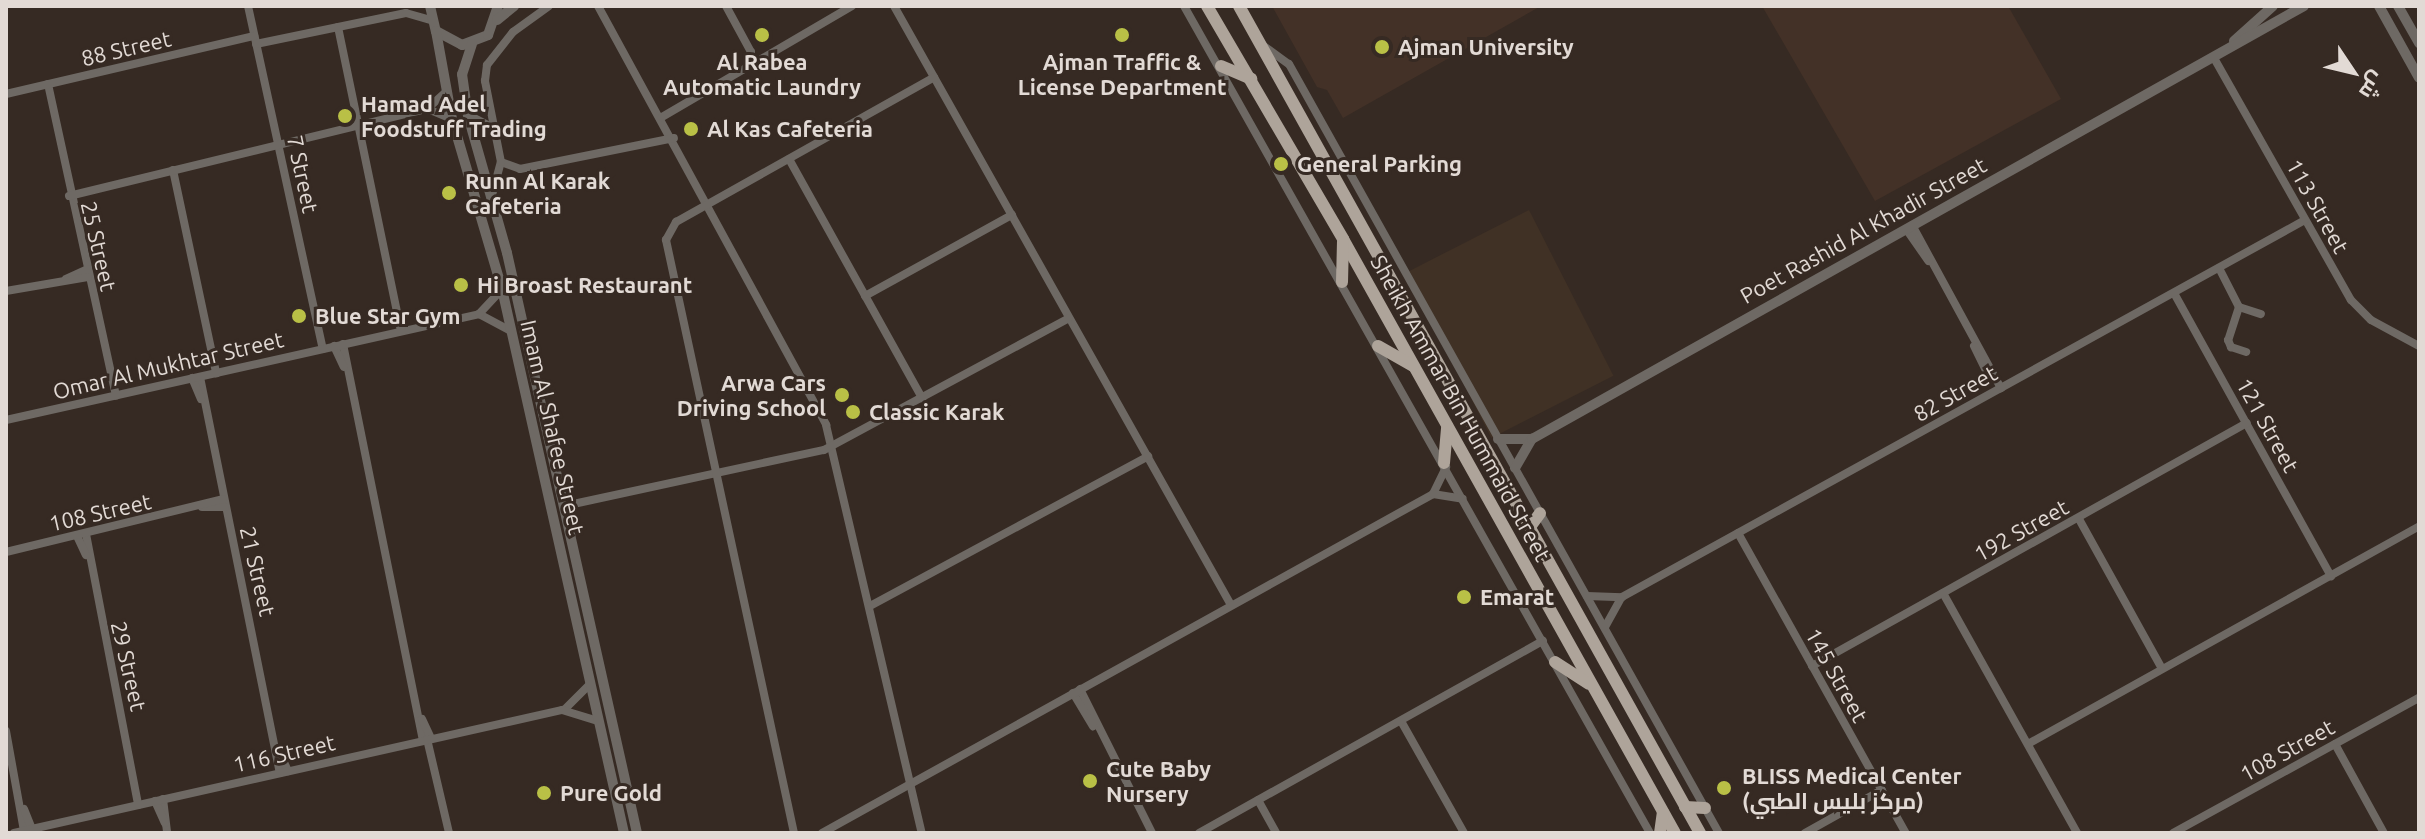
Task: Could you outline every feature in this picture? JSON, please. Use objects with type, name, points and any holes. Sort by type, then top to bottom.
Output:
[{"type":"main road","name":"Sheikh Ammar Bin Hummaid Street","points":[[1207,6],[1343,239],[1675,833]]},
{"type":"main road","name":"Sheikh Ammar Bin Hummaid Street","points":[[1239,6],[1700,833]]},
{"type":"main road","points":[[1221,66],[1251,79]]},
{"type":"main road","points":[[1342,282],[1343,239]]},
{"type":"main road","points":[[1378,346],[1413,367]]},
{"type":"main road","points":[[1445,465],[1447,426]]},
{"type":"main road","points":[[1530,527],[1540,513]]},
{"type":"main road","points":[[1555,662],[1594,687]]},
{"type":"main road","points":[[1685,807],[1705,808]]},
{"type":"main road","points":[[1660,833],[1663,812]]},
{"type":"street","name":"7 Street","points":[[248,6],[323,349]]},
{"type":"street","points":[[430,6],[431,20]]},
{"type":"street","points":[[497,20],[498,6]]},
{"type":"street","points":[[436,31],[452,43],[472,44],[488,35],[497,20],[514,6]]},
{"type":"street","points":[[492,195],[501,162],[487,65],[513,32],[549,6]]},
{"type":"street","points":[[598,6],[674,138],[822,414],[922,833]]},
{"type":"street","points":[[726,6],[751,52],[747,68]]},
{"type":"street","points":[[662,117],[852,6]]},
{"type":"street","points":[[894,6],[1231,605]]},
{"type":"street","points":[[1184,6],[1221,66],[1650,833]]},
{"type":"street","name":"Poet Rashid Al Khadir Street","points":[[2214,58],[2273,6]]},
{"type":"street","name":"Poet Rashid Al Khadir Street","points":[[1498,439],[1532,439],[2304,6]]},
{"type":"street","points":[[2379,6],[2419,78]]},
{"type":"street","points":[[2398,6],[2419,43]]},
{"type":"street","name":"88 Street","points":[[6,94],[255,40],[406,13],[431,20]]},
{"type":"street","name":"Imam Al Shafee Street","points":[[431,20],[436,31],[452,119],[502,289],[624,833]]},
{"type":"street","points":[[338,27],[401,331]]},
{"type":"street","name":"Imam Al Shafee Street","points":[[472,44],[462,74],[468,116],[492,195],[637,833]]},
{"type":"street","points":[[1259,44],[1289,64],[1719,833]]},
{"type":"street","name":"113 Street","points":[[2214,58],[2351,300],[2371,320],[2419,346]]},
{"type":"street","points":[[794,833],[665,245],[676,222],[934,77]]},
{"type":"street","name":"25 Street","points":[[44,85],[116,396]]},
{"type":"street","points":[[69,196],[427,109],[447,91]]},
{"type":"street","points":[[427,109],[452,119]]},
{"type":"street","points":[[468,116],[494,129]]},
{"type":"street","points":[[501,162],[520,169],[674,138]]},
{"type":"street","points":[[789,159],[922,398]]},
{"type":"street","points":[[173,170],[216,373]]},
{"type":"street","points":[[865,296],[1012,215]]},
{"type":"street","name":"82 Street","points":[[1622,597],[2305,220]]},
{"type":"street","points":[[1909,227],[1999,389]]},
{"type":"street","points":[[2219,268],[2239,307],[2261,314]]},
{"type":"street","points":[[6,291],[88,273]]},
{"type":"street","points":[[502,289],[479,314],[511,331]]},
{"type":"street","name":"121 Street","points":[[2174,293],[2331,576]]},
{"type":"street","points":[[2239,307],[2228,340],[2231,347],[2246,352]]},
{"type":"street","name":"Omar Al Mukhtar Street","points":[[6,420],[479,314]]},
{"type":"street","points":[[564,506],[832,446],[1069,318]]},
{"type":"street","points":[[338,345],[449,833]]},
{"type":"street","name":"21 Street","points":[[196,378],[284,772]]},
{"type":"street","name":"192 Street","points":[[1812,666],[2247,423]]},
{"type":"street","points":[[1515,468],[1532,439]]},
{"type":"street","points":[[870,606],[1148,456]]},
{"type":"street","points":[[1433,494],[1445,465]]},
{"type":"street","points":[[822,833],[1433,494],[1463,499]]},
{"type":"street","name":"108 Street","points":[[6,552],[224,503]]},
{"type":"street","points":[[2079,519],[2162,669]]},
{"type":"street","points":[[2028,744],[2419,526]]},
{"type":"street","name":"145 Street","points":[[1738,533],[1906,833]]},
{"type":"street","name":"29 Street","points":[[81,535],[137,784],[150,802]]},
{"type":"street","points":[[1943,593],[2077,833]]},
{"type":"street","points":[[1587,596],[1622,597],[1605,628]]},
{"type":"street","points":[[1199,833],[1543,641]]},
{"type":"street","points":[[562,710],[590,684]]},
{"type":"street","points":[[1077,691],[1145,814],[1159,833]]},
{"type":"street","name":"108 Street","points":[[2173,833],[2419,698]]},
{"type":"street","name":"116 Street","points":[[14,833],[562,710],[598,721]]},
{"type":"street","points":[[1401,721],[1464,833]]},
{"type":"street","points":[[6,731],[24,809],[34,830]]},
{"type":"street","points":[[2335,744],[2384,833]]},
{"type":"street","points":[[1805,833],[1882,790]]},
{"type":"street","points":[[1258,800],[1276,833]]},
{"type":"street","points":[[150,802],[165,823],[167,833]]},
{"type":"street","points":[[1145,814],[1152,833]]},
{"type":"shaded area","name":"Ajman University","points":[[1272,6],[1541,6],[1343,118],[1327,90],[1317,87]]},
{"type":"shaded area","points":[[1762,6],[2008,6],[2061,99],[1875,201]]},
{"type":"shaded area","points":[[1529,210],[1613,376],[1491,438],[1407,272]]},
{"type":"place","name":"Al Rabea Automatic Laundry","points":[[762,35]]},
{"type":"place","name":"Ajman Traffic & License Department","points":[[1122,35]]},
{"type":"place","name":"Ajman University","points":[[1382,47]]},
{"type":"place","name":"Hamad Adel Foodstuff Trading","points":[[345,116]]},
{"type":"place","name":"Al Kas Cafeteria","points":[[691,129]]},
{"type":"place","name":"General Parking","points":[[1281,164]]},
{"type":"place","name":"Runn Al Karak Cafeteria","points":[[449,193]]},
{"type":"place","name":"Hi Broast Restaurant","points":[[461,285]]},
{"type":"place","name":"Blue Star Gym","points":[[299,316]]},
{"type":"place","name":"Arwa Cars Driving School","points":[[842,395]]},
{"type":"place","name":"Classic Karak","points":[[853,412]]},
{"type":"place","name":"Emarat","points":[[1464,597]]},
{"type":"place","name":"Cute Baby Nursery","points":[[1090,781]]},
{"type":"place","name":"BLISS Medical Center (مركز بليس الطبي)","points":[[1724,788]]},
{"type":"place","name":"Pure Gold","points":[[544,793]]}]
